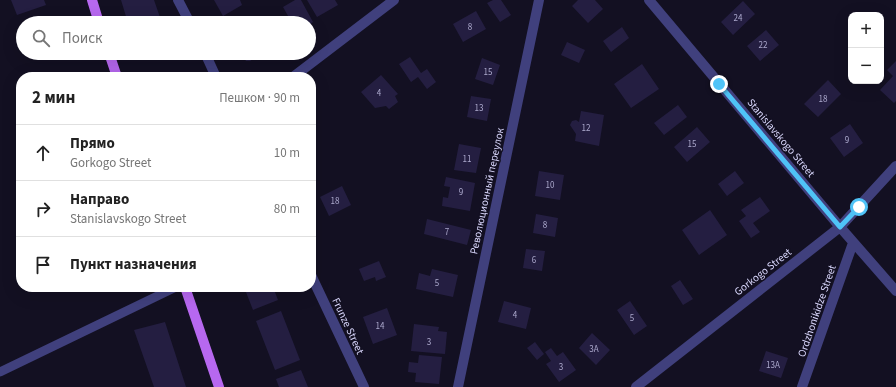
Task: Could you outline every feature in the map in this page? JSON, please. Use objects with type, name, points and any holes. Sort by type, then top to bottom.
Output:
[{"type":"main road","points":[[92,0],[97,16]]},
{"type":"main road","points":[[111,60],[115,72]]},
{"type":"main road","points":[[187,292],[219,387]]},
{"type":"street","points":[[178,0],[186,16]]},
{"type":"street","points":[[316,59],[394,0]]},
{"type":"street","name":"Революционный переулок","points":[[458,387],[539,0]]},
{"type":"street","name":"Stanislavskogo Street","points":[[649,0],[840,227],[896,291]]},
{"type":"street","points":[[208,60],[214,72]]},
{"type":"street","points":[[300,72],[315,60]]},
{"type":"street","name":"Gorkogo Street","points":[[636,387],[840,227],[896,166]]},
{"type":"street","name":"Ordzhonikidze Street","points":[[802,387],[853,242]]},
{"type":"street","name":"Frunze Street","points":[[316,286],[364,387]]},
{"type":"lane","points":[[0,372],[166,292]]},
{"type":"building","points":[[11,0],[44,0],[46,5],[17,15]]},
{"type":"building","points":[[121,0],[154,0],[160,16],[126,16]]},
{"type":"building","points":[[214,0],[240,0],[242,5],[223,16]]},
{"type":"building","points":[[295,0],[301,0],[310,16],[288,16],[283,7]]},
{"type":"building","points":[[307,0],[335,0],[338,5],[317,17]]},
{"type":"building","points":[[493,0],[501,0],[511,15],[500,22],[487,3]]},
{"type":"building","points":[[578,0],[595,0],[603,9],[588,23],[572,6]]},
{"type":"building","points":[[743,1],[755,14],[733,35],[721,22]]},
{"type":"building","points":[[476,11],[486,29],[463,42],[453,24]]},
{"type":"building","points":[[622,27],[629,38],[611,52],[603,41]]},
{"type":"building","points":[[766,30],[779,45],[760,61],[747,46]]},
{"type":"building","points":[[567,42],[585,50],[579,63],[561,55]]},
{"type":"building","points":[[410,57],[421,73],[427,69],[436,82],[427,89],[418,77],[411,82],[399,64]]},
{"type":"building","points":[[482,58],[500,65],[493,85],[475,79]]},
{"type":"building","points":[[896,61],[896,101],[894,103],[880,90],[893,76],[887,70]]},
{"type":"building","points":[[642,64],[659,89],[631,108],[614,84]]},
{"type":"building","points":[[381,75],[398,94],[395,96],[398,102],[389,109],[386,106],[375,108],[361,92]]},
{"type":"building","points":[[828,80],[841,94],[818,117],[804,104]]},
{"type":"building","points":[[471,96],[491,99],[487,121],[467,117]]},
{"type":"building","points":[[678,105],[687,117],[664,135],[654,123]]},
{"type":"building","points":[[581,111],[604,115],[599,146],[575,141],[576,134],[570,125],[572,121],[576,120],[579,122]]},
{"type":"building","points":[[850,124],[863,143],[844,157],[830,138]]},
{"type":"building","points":[[697,127],[710,142],[687,162],[674,147]]},
{"type":"building","points":[[459,144],[481,148],[476,173],[454,170]]},
{"type":"building","points":[[539,171],[564,175],[560,200],[535,196]]},
{"type":"building","points":[[735,171],[744,183],[727,196],[718,184]]},
{"type":"building","points":[[446,177],[475,183],[470,211],[442,206],[443,197],[448,198],[450,187],[444,186]]},
{"type":"building","points":[[342,186],[351,205],[329,216],[320,197]]},
{"type":"building","points":[[760,197],[770,211],[753,223],[760,232],[751,238],[739,221],[746,216],[741,210]]},
{"type":"building","points":[[710,210],[727,235],[699,255],[682,230]]},
{"type":"building","points":[[536,214],[558,218],[555,237],[533,233]]},
{"type":"building","points":[[427,219],[471,230],[467,245],[424,234]]},
{"type":"building","points":[[526,249],[545,251],[542,271],[523,268]]},
{"type":"building","points":[[379,261],[386,277],[376,281],[375,277],[364,281],[359,269]]},
{"type":"building","points":[[432,269],[458,275],[453,297],[416,289],[419,273],[430,276]]},
{"type":"building","points":[[680,280],[693,299],[683,305],[671,286]]},
{"type":"building","points":[[246,292],[275,292],[278,300],[253,310]]},
{"type":"building","points":[[504,301],[531,308],[526,329],[498,322]]},
{"type":"building","points":[[630,301],[647,326],[634,335],[617,310]]},
{"type":"building","points":[[387,308],[397,335],[373,344],[363,317]]},
{"type":"building","points":[[281,311],[300,360],[275,370],[256,321]]},
{"type":"building","points":[[165,322],[186,387],[154,387],[134,330]]},
{"type":"building","points":[[414,324],[439,327],[438,331],[447,332],[445,354],[411,351]]},
{"type":"building","points":[[592,333],[610,350],[596,365],[579,348]]},
{"type":"building","points":[[535,342],[544,354],[537,360],[527,348]]},
{"type":"building","points":[[551,348],[557,356],[563,352],[576,370],[559,382],[546,364],[551,361],[545,352]]},
{"type":"building","points":[[766,351],[788,358],[781,378],[759,371]]},
{"type":"building","points":[[419,355],[442,357],[439,384],[415,382],[416,373],[408,372],[409,362],[418,363]]},
{"type":"building","points":[[301,370],[308,387],[279,387],[276,379]]},
{"type":"route","points":[[719,84],[840,227],[859,207]]}]
